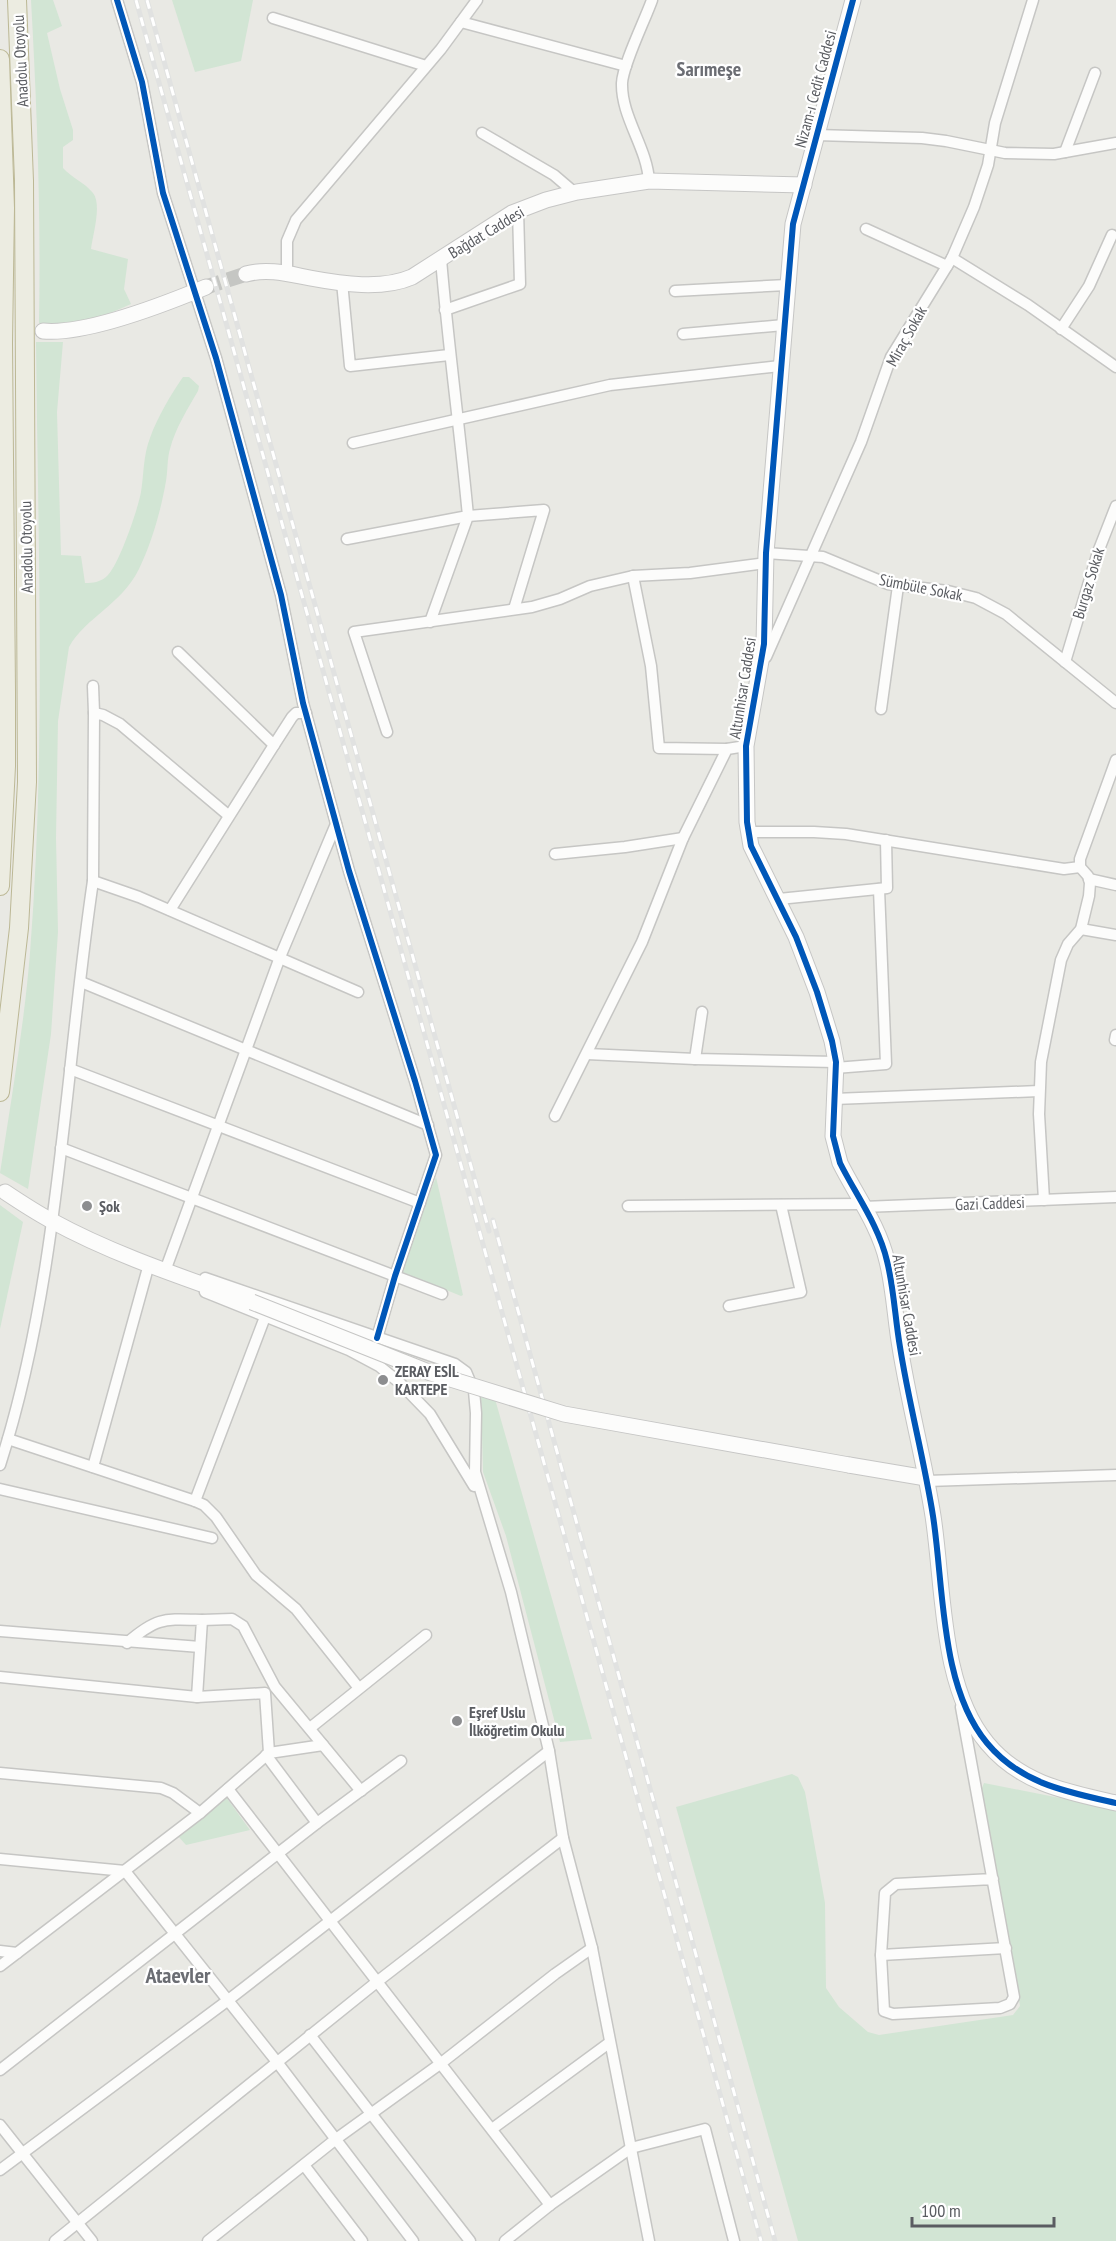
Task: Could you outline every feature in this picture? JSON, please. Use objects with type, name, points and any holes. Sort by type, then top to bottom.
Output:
[{"type":"highway","name":"Anadolu Otoyolu","points":[[0,1092],[19,928],[27,782],[25,192],[17,0]]},
{"type":"highway","name":"Anadolu Otoyolu","points":[[0,59],[5,208],[3,343],[6,670],[6,766],[0,886]]},
{"type":"street","points":[[117,0],[142,82],[163,193],[200,290],[218,368],[281,596],[306,713],[336,824],[436,1155],[395,1276],[377,1338]]},
{"type":"street","points":[[287,274],[287,241],[296,220],[426,66],[477,0]]},
{"type":"street","points":[[650,181],[648,165],[624,99],[622,82],[652,0]]},
{"type":"street","name":"Nizam-ı Cedit Caddesi","points":[[804,185],[853,0]]},
{"type":"street","name":"Miraç Sokak","points":[[761,668],[861,442],[891,357],[949,262],[985,177],[995,123],[1033,0]]},
{"type":"street","points":[[273,18],[426,66]]},
{"type":"street","points":[[461,22],[626,66]]},
{"type":"street","points":[[1065,152],[1095,73]]},
{"type":"street","points":[[482,133],[554,175],[575,193]]},
{"type":"street","points":[[816,135],[922,138],[1005,153],[1065,152],[1116,143]]},
{"type":"street","name":"Bağdat Caddesi","points":[[246,274],[267,271],[372,284],[404,281],[518,210],[575,193],[650,181],[804,185]]},
{"type":"street","name":"Altunhisar Caddesi","points":[[804,185],[793,224],[787,285],[766,558],[764,644],[746,747],[748,832],[755,856],[779,899],[817,992],[832,1041],[836,1065],[832,1136],[835,1150],[882,1244],[888,1264],[900,1347],[927,1480],[950,1655],[959,1692],[967,1712],[987,1744],[1018,1771],[1049,1787],[1116,1803]]},
{"type":"street","points":[[445,310],[520,284],[518,210]]},
{"type":"street","points":[[866,229],[949,262],[1028,304],[1116,367]]},
{"type":"street","points":[[1061,329],[1089,286],[1112,236]]},
{"type":"street","points":[[430,622],[468,516],[459,418],[449,355],[441,259]]},
{"type":"street","points":[[342,282],[350,366],[449,355]]},
{"type":"street","points":[[675,291],[787,285]]},
{"type":"street","points":[[42,331],[58,333],[86,327],[200,290]]},
{"type":"street","points":[[682,334],[784,325]]},
{"type":"street","points":[[353,443],[610,385],[780,366]]},
{"type":"street","name":"Burgaz Sokak","points":[[1065,662],[1098,552],[1116,506]]},
{"type":"street","points":[[347,539],[468,516],[544,510],[514,609]]},
{"type":"street","name":"Sümbüle Sokak","points":[[387,732],[354,632],[547,603],[590,586],[633,576],[690,573],[766,558],[812,555],[838,563],[876,580],[948,591],[990,604],[1006,614],[1116,703]]},
{"type":"street","points":[[633,576],[651,666],[659,748],[746,747]]},
{"type":"street","points":[[881,709],[898,585]]},
{"type":"street","points":[[178,652],[274,745]]},
{"type":"street","points":[[0,1465],[22,1392],[46,1268],[81,982],[93,881],[93,686]]},
{"type":"street","points":[[94,713],[120,724],[228,816]]},
{"type":"street","points":[[171,910],[292,717],[296,713],[306,713]]},
{"type":"street","points":[[555,1116],[642,942],[683,838],[727,749]]},
{"type":"street","points":[[1044,1200],[1039,1091],[1041,1062],[1057,977],[1068,944],[1081,929],[1090,889],[1089,879],[1080,867],[1080,859],[1116,760]]},
{"type":"street","points":[[165,1271],[280,957],[336,824]]},
{"type":"street","points":[[748,832],[814,832],[886,840],[951,853],[1057,868],[1080,867]]},
{"type":"street","points":[[555,854],[683,838]]},
{"type":"street","points":[[779,899],[887,888],[886,840]]},
{"type":"street","points":[[1089,879],[1116,885]]},
{"type":"street","points":[[93,881],[140,897],[358,992]]},
{"type":"street","points":[[587,1054],[836,1065],[886,1064],[879,889]]},
{"type":"street","points":[[1081,929],[1116,935]]},
{"type":"street","points":[[81,982],[428,1125]]},
{"type":"street","points":[[695,1059],[702,1012]]},
{"type":"street","points":[[1115,1040],[1116,1035]]},
{"type":"street","points":[[70,1070],[420,1203]]},
{"type":"street","points":[[834,1099],[1039,1091]]},
{"type":"street","points":[[61,1148],[442,1294]]},
{"type":"street","points":[[4,1192],[52,1221],[165,1271],[252,1302],[431,1373],[564,1414],[927,1480],[1116,1475]]},
{"type":"street","name":"Gazi Caddesi","points":[[628,1206],[862,1205],[1116,1197]]},
{"type":"street","points":[[729,1306],[801,1292],[781,1205]]},
{"type":"street","points":[[93,1467],[149,1264]]},
{"type":"street","points":[[165,1271],[201,1290],[349,1350],[389,1373],[416,1397],[430,1414],[482,1499]]},
{"type":"street","points":[[165,1271],[208,1279],[455,1364],[466,1371],[476,1402],[474,1461],[482,1499],[512,1592],[549,1751],[563,1838],[592,1948],[649,2241]]},
{"type":"street","points":[[195,1501],[265,1317]]},
{"type":"street","points":[[8,1439],[195,1501],[209,1509],[256,1575],[296,1609],[358,1687]]},
{"type":"street","points":[[0,1489],[212,1538]]},
{"type":"street","points":[[127,1643],[143,1629],[160,1620],[232,1619],[243,1626],[270,1690],[310,1728],[361,1791]]},
{"type":"street","points":[[197,1697],[202,1620]]},
{"type":"street","points":[[0,1631],[127,1643],[200,1647]]},
{"type":"street","points":[[310,1728],[358,1687],[426,1635]]},
{"type":"street","points":[[0,1677],[197,1697],[270,1690]]},
{"type":"street","points":[[270,1690],[267,1754],[317,1823]]},
{"type":"street","points":[[959,1692],[1006,1948],[1014,1997],[1006,2007],[991,2009],[887,2013],[883,2008],[881,1955],[885,1893],[896,1884],[993,1879]]},
{"type":"street","points":[[0,1965],[200,1813],[267,1754],[323,1745]]},
{"type":"street","points":[[0,2170],[227,2001],[549,1751]]},
{"type":"street","points":[[0,2070],[279,1852],[401,1761]]},
{"type":"street","points":[[0,1773],[161,1788],[173,1793],[200,1813]]},
{"type":"street","points":[[228,1789],[550,2205]]},
{"type":"street","points":[[55,2241],[378,1981],[563,1838]]},
{"type":"street","points":[[0,1859],[125,1871],[277,2062],[413,2241]]},
{"type":"street","points":[[208,2241],[336,2139],[440,2064],[592,1948]]},
{"type":"street","points":[[881,1955],[1006,1948]]},
{"type":"street","points":[[0,1951],[17,1953]]},
{"type":"street","points":[[310,2035],[470,2241]]},
{"type":"street","points":[[492,2129],[609,2043]]},
{"type":"street","points":[[0,2125],[92,2241]]},
{"type":"street","points":[[505,2241],[550,2205],[631,2148],[705,2129],[734,2241]]},
{"type":"street","points":[[304,2165],[359,2240]]},
{"type":"green space","points":[[31,0],[53,0],[62,26],[47,33],[60,89],[73,130],[73,140],[63,147],[63,168],[89,189],[96,198],[97,212],[91,249],[128,259],[124,289],[131,304],[98,317],[75,322],[39,323],[38,162]]},
{"type":"green space","points":[[172,0],[253,0],[241,61],[195,72]]},
{"type":"green space","points":[[36,342],[63,342],[57,412],[61,555],[81,556],[85,583],[96,582],[106,577],[122,551],[139,500],[148,445],[156,422],[169,398],[183,377],[189,377],[199,386],[172,441],[159,514],[139,569],[123,592],[85,627],[69,647],[58,721],[56,838],[58,932],[51,1034],[28,1189],[0,1173],[24,1008],[35,877],[40,648]]},
{"type":"green space","points":[[436,1177],[463,1295],[461,1296],[402,1272]]},
{"type":"green space","points":[[0,1205],[23,1222],[0,1329]]},
{"type":"green space","points":[[481,1395],[495,1399],[592,1739],[560,1742],[506,1536],[483,1472]]},
{"type":"green space","points":[[792,1774],[798,1777],[805,1792],[825,1903],[826,1988],[839,2007],[868,2032],[879,2035],[1013,2015],[1020,2006],[982,1801],[984,1783],[1116,1809],[1116,2241],[798,2241],[676,1807]]},
{"type":"green space","points":[[226,1797],[250,1830],[186,1845],[178,1836]]},
{"type":"tunnel","points":[[206,287],[246,274]]},
{"type":"railway","points":[[136,0],[761,2241]]},
{"type":"railway","points":[[147,0],[489,1231]]},
{"type":"railway","points":[[493,1220],[775,2241]]},
{"type":"cycle path","points":[[117,0],[142,82],[163,193],[216,358],[281,595],[303,703],[349,871],[436,1155],[395,1276],[377,1338]]},
{"type":"cycle path","points":[[853,0],[793,224],[766,553],[764,644],[746,746],[747,822],[751,846],[796,937],[817,992],[836,1062],[833,1136],[840,1163],[879,1235],[887,1261],[898,1336],[933,1516],[946,1635],[960,1694],[972,1720],[987,1743],[1015,1768],[1030,1777],[1063,1790],[1116,1803]]},
{"type":"place","name":"Şok","points":[[87,1206]]},
{"type":"place","name":"ZERAY ESİL KARTEPE","points":[[383,1380]]},
{"type":"place","name":"Eşref Uslu İlköğretim Okulu","points":[[457,1721]]},
{"type":"district","name":"Sarımeşe","points":[[709,69]]},
{"type":"district","name":"Ataevler","points":[[178,1975]]}]
